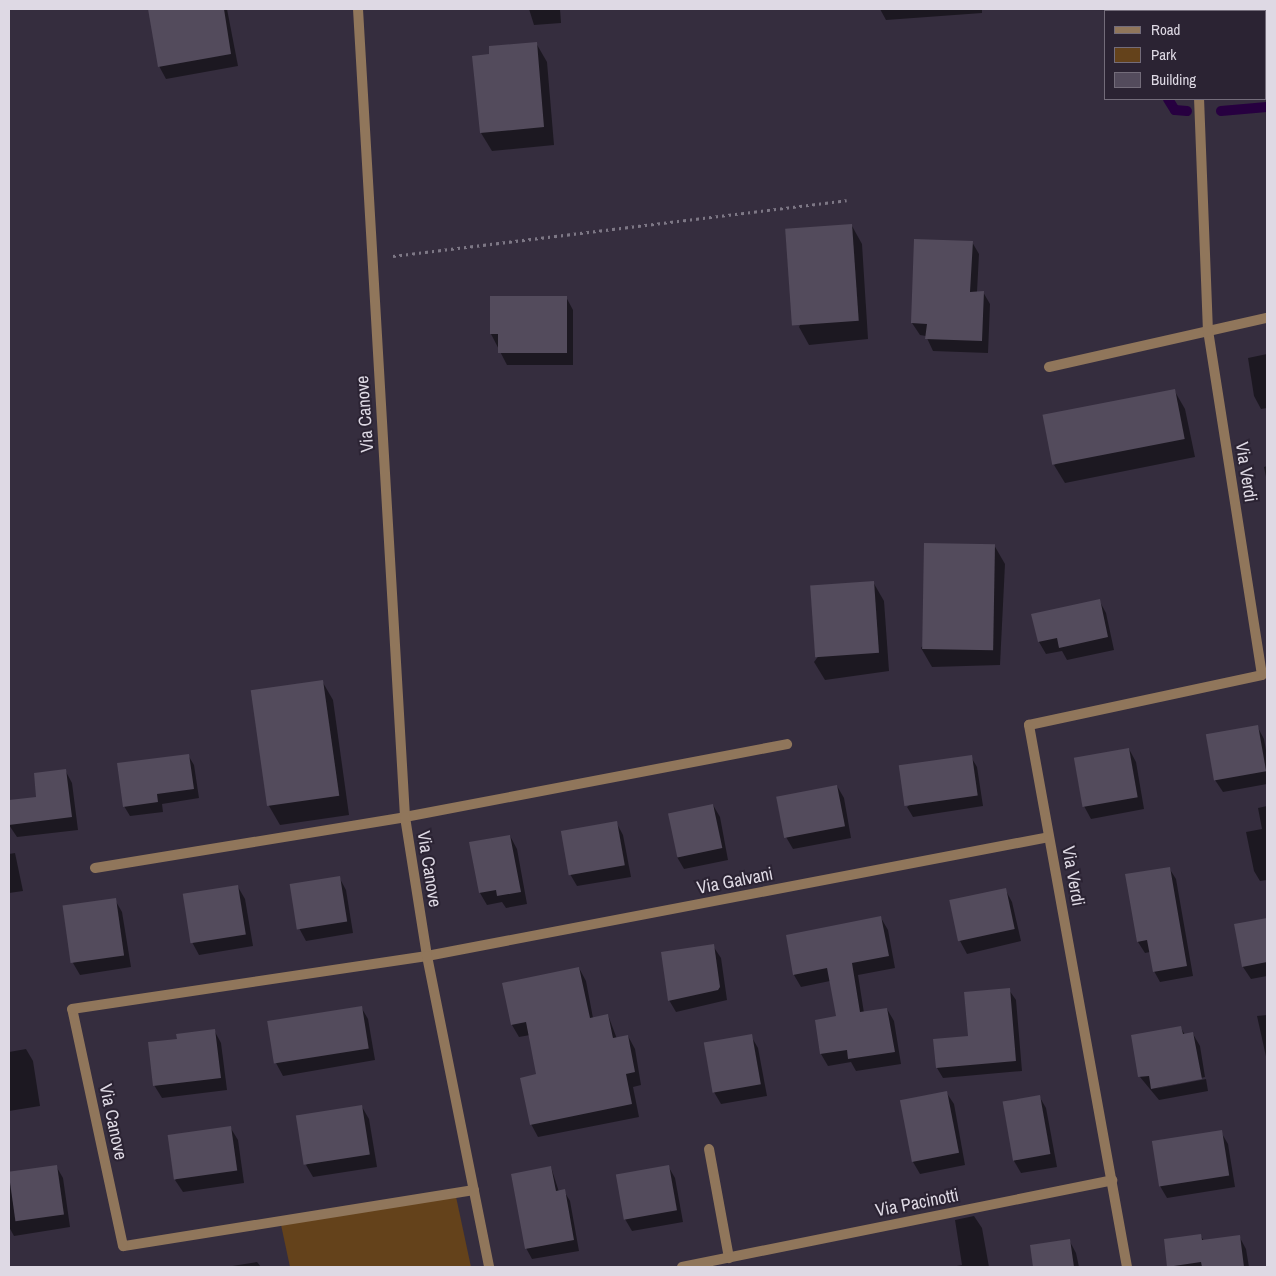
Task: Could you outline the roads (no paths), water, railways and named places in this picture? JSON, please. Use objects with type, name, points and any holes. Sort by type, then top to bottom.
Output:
[{"type":"street","name":"Via Canove","points":[[358,9],[405,817],[427,956],[489,1267]]},
{"type":"street","name":"Via Verdi","points":[[1127,1267],[1029,725],[1264,675],[1208,332],[1200,100]]},
{"type":"street","points":[[1049,367],[1267,318]]},
{"type":"street","points":[[405,817],[787,744]]},
{"type":"street","name":"Via Canove","points":[[95,868],[405,817]]},
{"type":"street","name":"Via Galvani","points":[[427,956],[1049,837]]},
{"type":"street","name":"Via Canove","points":[[427,956],[72,1009],[123,1246],[474,1190]]},
{"type":"street","points":[[709,1149],[729,1258]]},
{"type":"street","name":"Via Pacinotti","points":[[682,1267],[1112,1180]]},
{"type":"waterway","points":[[1169,100],[1175,110],[1187,111]]},
{"type":"waterway","points":[[1221,111],[1267,107]]}]
